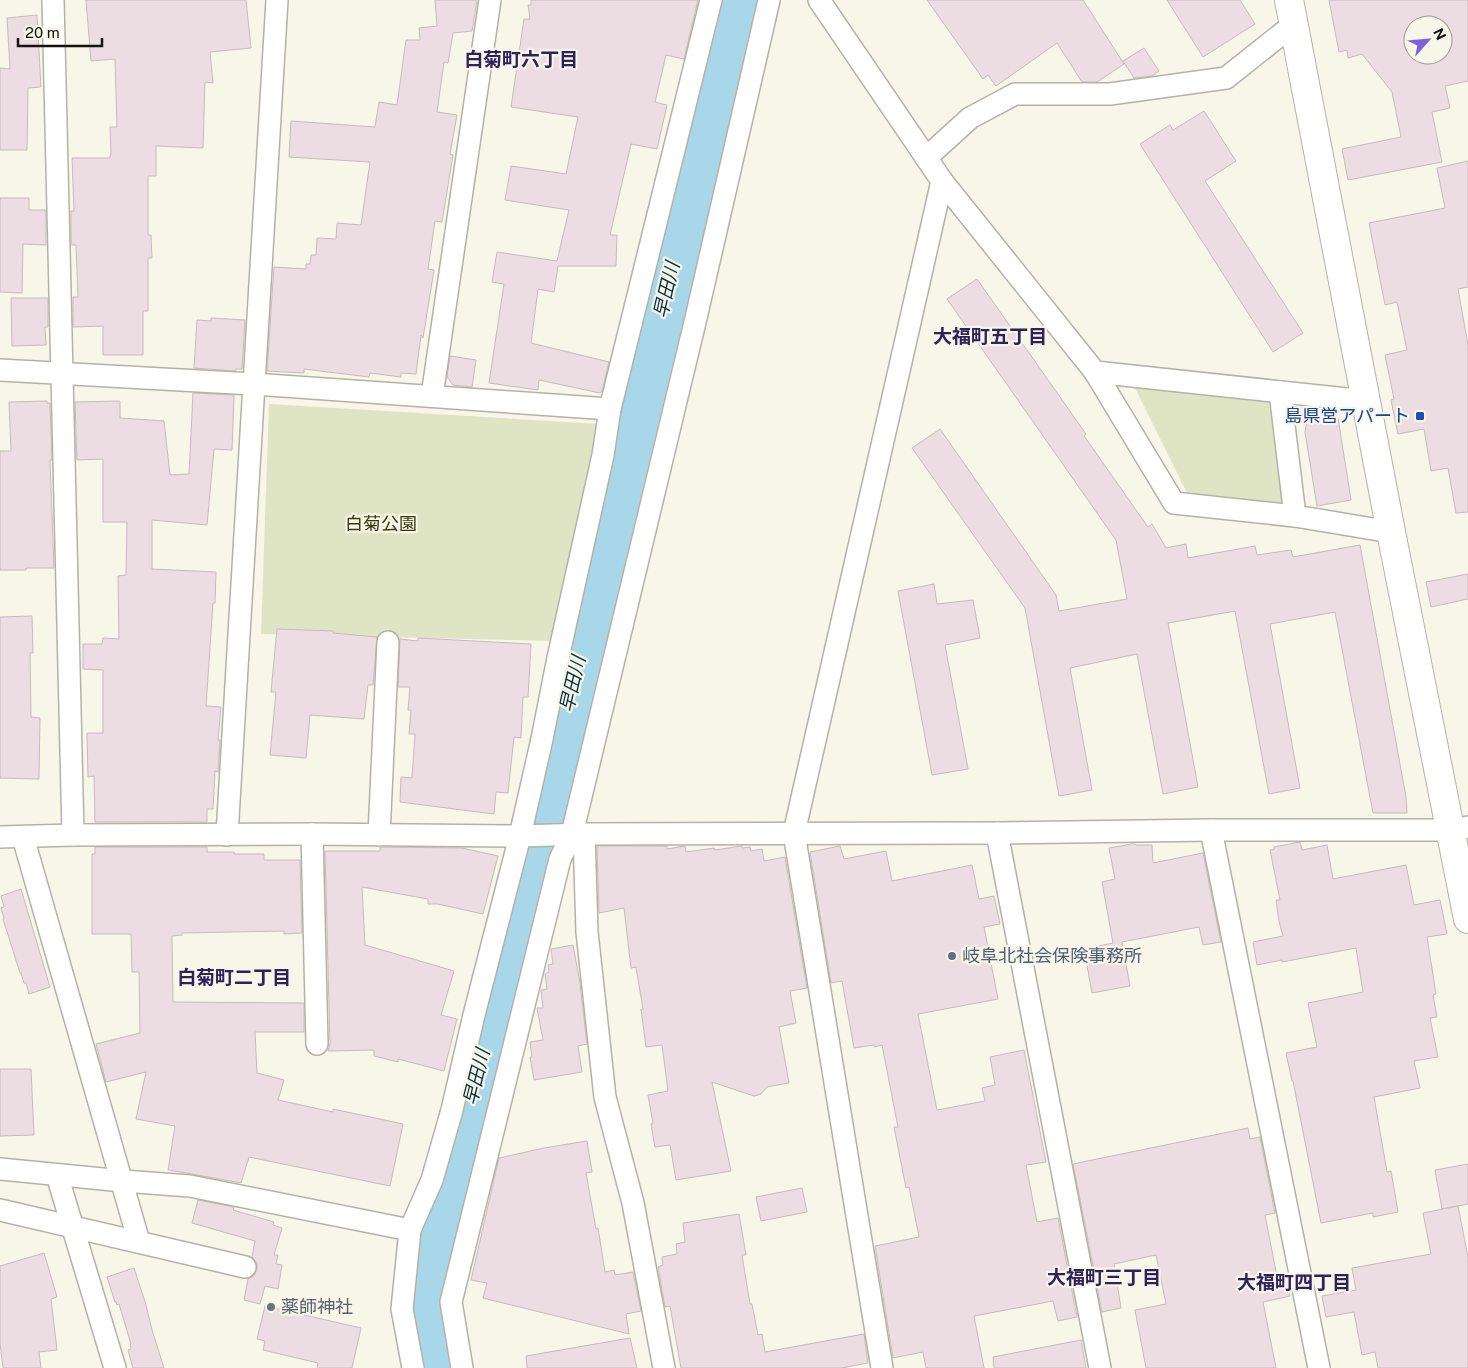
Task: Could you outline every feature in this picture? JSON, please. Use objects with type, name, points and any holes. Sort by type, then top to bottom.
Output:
[{"type":"street","points":[[52,0],[74,835]]},
{"type":"street","points":[[227,835],[277,0]]},
{"type":"street","points":[[432,396],[490,0]]},
{"type":"street","points":[[413,1368],[402,1309],[410,1230],[435,1171],[452,1110],[474,1014],[522,836],[610,409],[710,0]]},
{"type":"street","points":[[462,1368],[451,1302],[560,859],[570,834],[696,318],[769,0]]},
{"type":"street","points":[[819,0],[942,181],[1095,372],[1174,503],[1295,516],[1392,532]]},
{"type":"street","points":[[926,158],[970,118],[1015,94],[1110,94],[1226,78],[1292,12]]},
{"type":"street","points":[[1292,12],[1392,532],[1460,828],[1468,919]]},
{"type":"street","points":[[882,1368],[794,833],[942,181]]},
{"type":"street","points":[[0,370],[254,384],[610,409]]},
{"type":"street","points":[[1095,372],[1366,401]]},
{"type":"street","points":[[1280,392],[1295,516]]},
{"type":"street","points":[[379,835],[388,642]]},
{"type":"street","points":[[0,838],[74,835],[312,834],[522,836],[570,834],[997,833],[1460,828]]},
{"type":"street","points":[[1211,830],[1319,1368]]},
{"type":"street","points":[[997,833],[1100,1368]]},
{"type":"street","points":[[312,834],[317,1044]]},
{"type":"street","points":[[570,834],[588,932],[606,1097],[634,1203],[664,1368]]},
{"type":"street","points":[[23,837],[139,1242]]},
{"type":"street","points":[[0,1169],[190,1186],[410,1230]]},
{"type":"street","points":[[57,1175],[115,1368]]},
{"type":"street","points":[[0,1210],[245,1267]]},
{"type":"green space","points":[[1134,386],[1282,394],[1303,518],[1191,501]]},
{"type":"green space","name":"白菊公園","points":[[269,404],[599,424],[553,641],[261,634]]},
{"type":"building","points":[[86,0],[246,0],[251,48],[210,52],[213,83],[205,82],[203,148],[156,146],[156,176],[148,176],[148,235],[151,235],[152,258],[148,258],[148,311],[143,311],[143,355],[103,355],[103,326],[73,327],[73,297],[78,297],[76,245],[71,245],[71,211],[74,211],[72,158],[110,158],[110,127],[117,127],[115,59],[91,61]]},
{"type":"building","points":[[435,0],[477,0],[472,31],[453,33],[448,63],[444,62],[437,112],[457,115],[450,154],[453,155],[442,222],[435,221],[428,269],[434,270],[423,338],[421,335],[416,374],[401,373],[401,377],[370,373],[369,377],[304,369],[304,373],[267,371],[274,267],[306,269],[306,264],[310,264],[311,255],[316,255],[317,238],[336,239],[337,223],[361,225],[370,162],[289,157],[291,121],[375,127],[379,102],[397,105],[406,40],[420,40],[419,28],[437,26]]},
{"type":"building","points":[[531,0],[698,0],[684,59],[666,55],[655,102],[667,105],[657,149],[631,144],[610,235],[617,235],[616,266],[558,266],[554,292],[538,289],[531,343],[609,362],[600,393],[539,380],[538,390],[489,383],[504,284],[492,282],[497,252],[557,261],[569,210],[505,200],[511,166],[566,174],[578,117],[511,107],[524,19],[530,19],[528,5],[531,5]]},
{"type":"building","points":[[927,0],[1083,0],[1124,64],[1097,82],[1082,82],[1057,43],[996,86],[988,75],[983,79]]},
{"type":"building","points":[[1167,0],[1240,0],[1255,24],[1203,57]]},
{"type":"building","points":[[1329,0],[1468,0],[1468,81],[1445,86],[1450,108],[1432,112],[1442,162],[1348,180],[1342,149],[1401,137],[1392,92],[1362,54],[1348,58],[1347,50],[1339,52]]},
{"type":"building","points":[[37,15],[41,87],[28,88],[27,150],[0,150],[0,68],[10,69],[7,18]]},
{"type":"building","points":[[1144,48],[1159,71],[1152,76],[1134,78],[1123,61]]},
{"type":"building","points":[[1204,111],[1236,161],[1205,181],[1303,333],[1273,352],[1140,144],[1170,125],[1173,130]]},
{"type":"building","points":[[1468,161],[1468,287],[1458,289],[1468,345],[1468,512],[1456,513],[1448,468],[1431,471],[1424,429],[1398,434],[1391,400],[1394,399],[1385,355],[1407,350],[1397,302],[1385,305],[1369,223],[1445,208],[1437,168]]},
{"type":"building","points":[[0,198],[29,198],[29,210],[46,210],[46,245],[23,244],[22,293],[0,292]]},
{"type":"building","points":[[977,279],[1086,434],[1084,436],[1148,527],[1152,524],[1166,548],[1186,544],[1188,558],[1255,546],[1257,555],[1291,550],[1293,557],[1360,545],[1406,797],[1407,813],[1373,813],[1335,612],[1270,624],[1300,788],[1269,794],[1235,611],[1168,623],[1198,787],[1163,794],[1137,654],[1070,668],[1092,790],[1059,796],[1025,608],[912,448],[940,429],[1056,595],[1059,611],[1127,599],[1116,540],[947,299]]},
{"type":"building","points":[[11,298],[48,298],[48,327],[45,327],[46,345],[12,346]]},
{"type":"building","points":[[211,318],[245,320],[242,369],[236,369],[235,371],[194,368],[197,320],[211,321]]},
{"type":"building","points":[[450,356],[476,360],[472,387],[453,385],[447,377]]},
{"type":"building","points":[[193,393],[234,395],[232,450],[214,449],[207,525],[152,520],[152,569],[216,572],[206,706],[221,707],[218,772],[215,771],[213,809],[207,809],[207,822],[95,822],[94,776],[88,777],[87,733],[103,733],[103,670],[83,669],[83,644],[102,644],[103,638],[119,639],[118,576],[126,575],[127,522],[103,522],[103,459],[77,460],[75,402],[120,401],[120,418],[164,421],[170,475],[189,474]]},
{"type":"building","points":[[47,401],[47,403],[50,403],[54,568],[0,570],[0,451],[11,451],[9,402]]},
{"type":"building","points":[[1308,414],[1338,418],[1351,500],[1317,506],[1305,432]]},
{"type":"building","points":[[1468,574],[1468,599],[1431,607],[1426,582]]},
{"type":"building","points":[[934,584],[937,604],[973,600],[980,638],[945,645],[968,769],[932,775],[898,591]]},
{"type":"building","points":[[32,616],[33,653],[30,653],[31,717],[40,718],[39,779],[0,778],[0,617]]},
{"type":"building","points":[[277,629],[333,631],[333,633],[377,637],[373,685],[368,685],[364,719],[310,715],[306,758],[270,755],[276,692],[271,692]]},
{"type":"building","points":[[418,638],[531,644],[528,697],[523,697],[521,738],[514,737],[508,793],[496,792],[494,814],[400,802],[401,777],[412,778],[415,734],[409,734],[411,710],[408,710],[410,687],[398,687],[400,639],[418,641]]},
{"type":"building","points":[[1300,842],[1302,850],[1327,845],[1333,879],[1406,865],[1414,905],[1440,900],[1447,934],[1427,937],[1436,994],[1433,995],[1437,1017],[1430,1018],[1438,1057],[1414,1061],[1420,1088],[1374,1097],[1387,1172],[1391,1171],[1398,1212],[1373,1217],[1373,1213],[1321,1223],[1286,1053],[1317,1047],[1308,1003],[1363,992],[1356,948],[1257,965],[1253,942],[1283,936],[1276,900],[1280,900],[1270,850],[1274,849],[1274,847]]},
{"type":"building","points":[[1132,844],[1152,845],[1153,863],[1203,853],[1221,942],[1203,945],[1199,927],[1122,942],[1130,986],[1092,993],[1084,949],[1113,943],[1102,882],[1115,879],[1109,848]]},
{"type":"building","points":[[597,846],[667,846],[667,849],[685,846],[686,852],[742,846],[743,848],[750,847],[751,851],[762,849],[764,861],[785,857],[807,988],[790,991],[796,1023],[779,1027],[789,1083],[767,1087],[761,1094],[754,1096],[712,1082],[731,1171],[676,1180],[670,1145],[655,1147],[648,1095],[668,1091],[662,1045],[646,1047],[641,1009],[643,1009],[636,967],[631,968],[624,908],[599,913]]},
{"type":"building","points":[[840,846],[844,859],[886,851],[892,881],[972,865],[979,899],[994,896],[1000,924],[984,927],[998,999],[918,1014],[937,1110],[985,1101],[982,1088],[995,1085],[990,1057],[1024,1050],[1046,1162],[1026,1165],[1037,1222],[1058,1218],[1077,1317],[1058,1321],[1053,1301],[974,1316],[984,1368],[926,1368],[923,1352],[893,1358],[875,1246],[919,1237],[909,1187],[906,1188],[894,1127],[898,1127],[882,1045],[854,1048],[842,981],[831,983],[810,852]]},
{"type":"building","points":[[95,847],[207,847],[207,852],[264,854],[264,860],[300,860],[302,933],[284,934],[284,931],[182,933],[182,935],[172,936],[173,1002],[304,1003],[304,1032],[255,1032],[257,1073],[284,1080],[278,1100],[333,1112],[333,1109],[403,1124],[390,1186],[249,1157],[241,1183],[168,1170],[175,1126],[136,1119],[146,1072],[106,1082],[96,1044],[140,1033],[139,972],[132,972],[131,934],[92,934],[92,854],[95,854]]},
{"type":"building","points":[[380,847],[462,848],[498,856],[483,914],[438,904],[428,904],[428,899],[362,887],[365,945],[454,971],[441,1015],[457,1019],[444,1071],[398,1059],[398,1062],[374,1056],[374,1050],[328,1051],[330,1044],[325,851],[380,851]]},
{"type":"building","points":[[21,889],[50,987],[29,994],[26,983],[24,983],[20,973],[1,908],[4,907],[1,896]]},
{"type":"building","points":[[573,945],[580,983],[587,1044],[578,1046],[582,1072],[534,1080],[530,1057],[532,1057],[530,1042],[543,1040],[537,1008],[543,1008],[541,990],[547,989],[545,974],[549,972],[548,965],[553,964],[551,949]]},
{"type":"building","points":[[0,1069],[31,1069],[34,1135],[0,1136]]},
{"type":"building","points":[[1248,1128],[1250,1139],[1260,1137],[1275,1213],[1265,1215],[1277,1277],[1286,1275],[1290,1296],[1263,1302],[1276,1368],[1146,1368],[1135,1310],[1166,1304],[1156,1255],[1114,1264],[1121,1308],[1102,1312],[1073,1164]]},
{"type":"building","points":[[587,1141],[592,1172],[586,1173],[605,1272],[614,1270],[615,1275],[633,1272],[641,1311],[626,1314],[629,1334],[483,1298],[487,1283],[471,1280],[499,1158]]},
{"type":"building","points":[[1468,1164],[1468,1204],[1442,1209],[1435,1170]]},
{"type":"building","points":[[802,1188],[807,1212],[761,1221],[756,1197]]},
{"type":"building","points":[[198,1200],[234,1207],[233,1210],[274,1222],[273,1225],[282,1228],[274,1255],[278,1255],[276,1264],[282,1265],[278,1289],[265,1286],[260,1304],[244,1300],[248,1279],[254,1276],[257,1269],[257,1263],[252,1257],[255,1241],[192,1223]]},
{"type":"building","points":[[1458,1206],[1468,1257],[1468,1368],[1378,1368],[1375,1352],[1362,1355],[1354,1312],[1326,1317],[1322,1296],[1356,1290],[1352,1268],[1431,1254],[1423,1213]]},
{"type":"building","points":[[739,1214],[746,1255],[742,1255],[750,1304],[752,1304],[758,1335],[762,1334],[765,1352],[864,1334],[868,1363],[842,1368],[681,1368],[670,1306],[665,1307],[658,1267],[663,1265],[662,1257],[677,1254],[676,1244],[685,1242],[683,1223]]},
{"type":"building","points":[[44,1253],[57,1297],[51,1299],[57,1350],[39,1352],[41,1368],[3,1368],[0,1343],[0,1266]]},
{"type":"building","points":[[134,1268],[164,1368],[133,1368],[128,1350],[131,1349],[131,1344],[119,1304],[117,1305],[115,1302],[107,1277]]},
{"type":"building","points":[[265,1306],[361,1328],[352,1368],[317,1368],[318,1363],[263,1350],[265,1341],[257,1339]]},
{"type":"building","points":[[630,1338],[637,1368],[527,1368],[526,1356]]},
{"type":"building","points":[[1081,1340],[1086,1368],[994,1368],[993,1357]]},
{"type":"waterway","name":"早田川","points":[[431,1368],[423,1312],[426,1279],[544,801],[735,0]]},
{"type":"place","name":"島県営アパート","points":[[1420,416]]},
{"type":"place","name":"岐阜北社会保険事務所","points":[[952,956]]},
{"type":"place","name":"薬師神社","points":[[271,1307]]},
{"type":"district","name":"白菊町六丁目","points":[[521,59]]},
{"type":"district","name":"大福町五丁目","points":[[990,336]]},
{"type":"district","name":"白菊町二丁目","points":[[234,977]]},
{"type":"district","name":"大福町三丁目","points":[[1104,1277]]},
{"type":"district","name":"大福町四丁目","points":[[1294,1282]]}]
